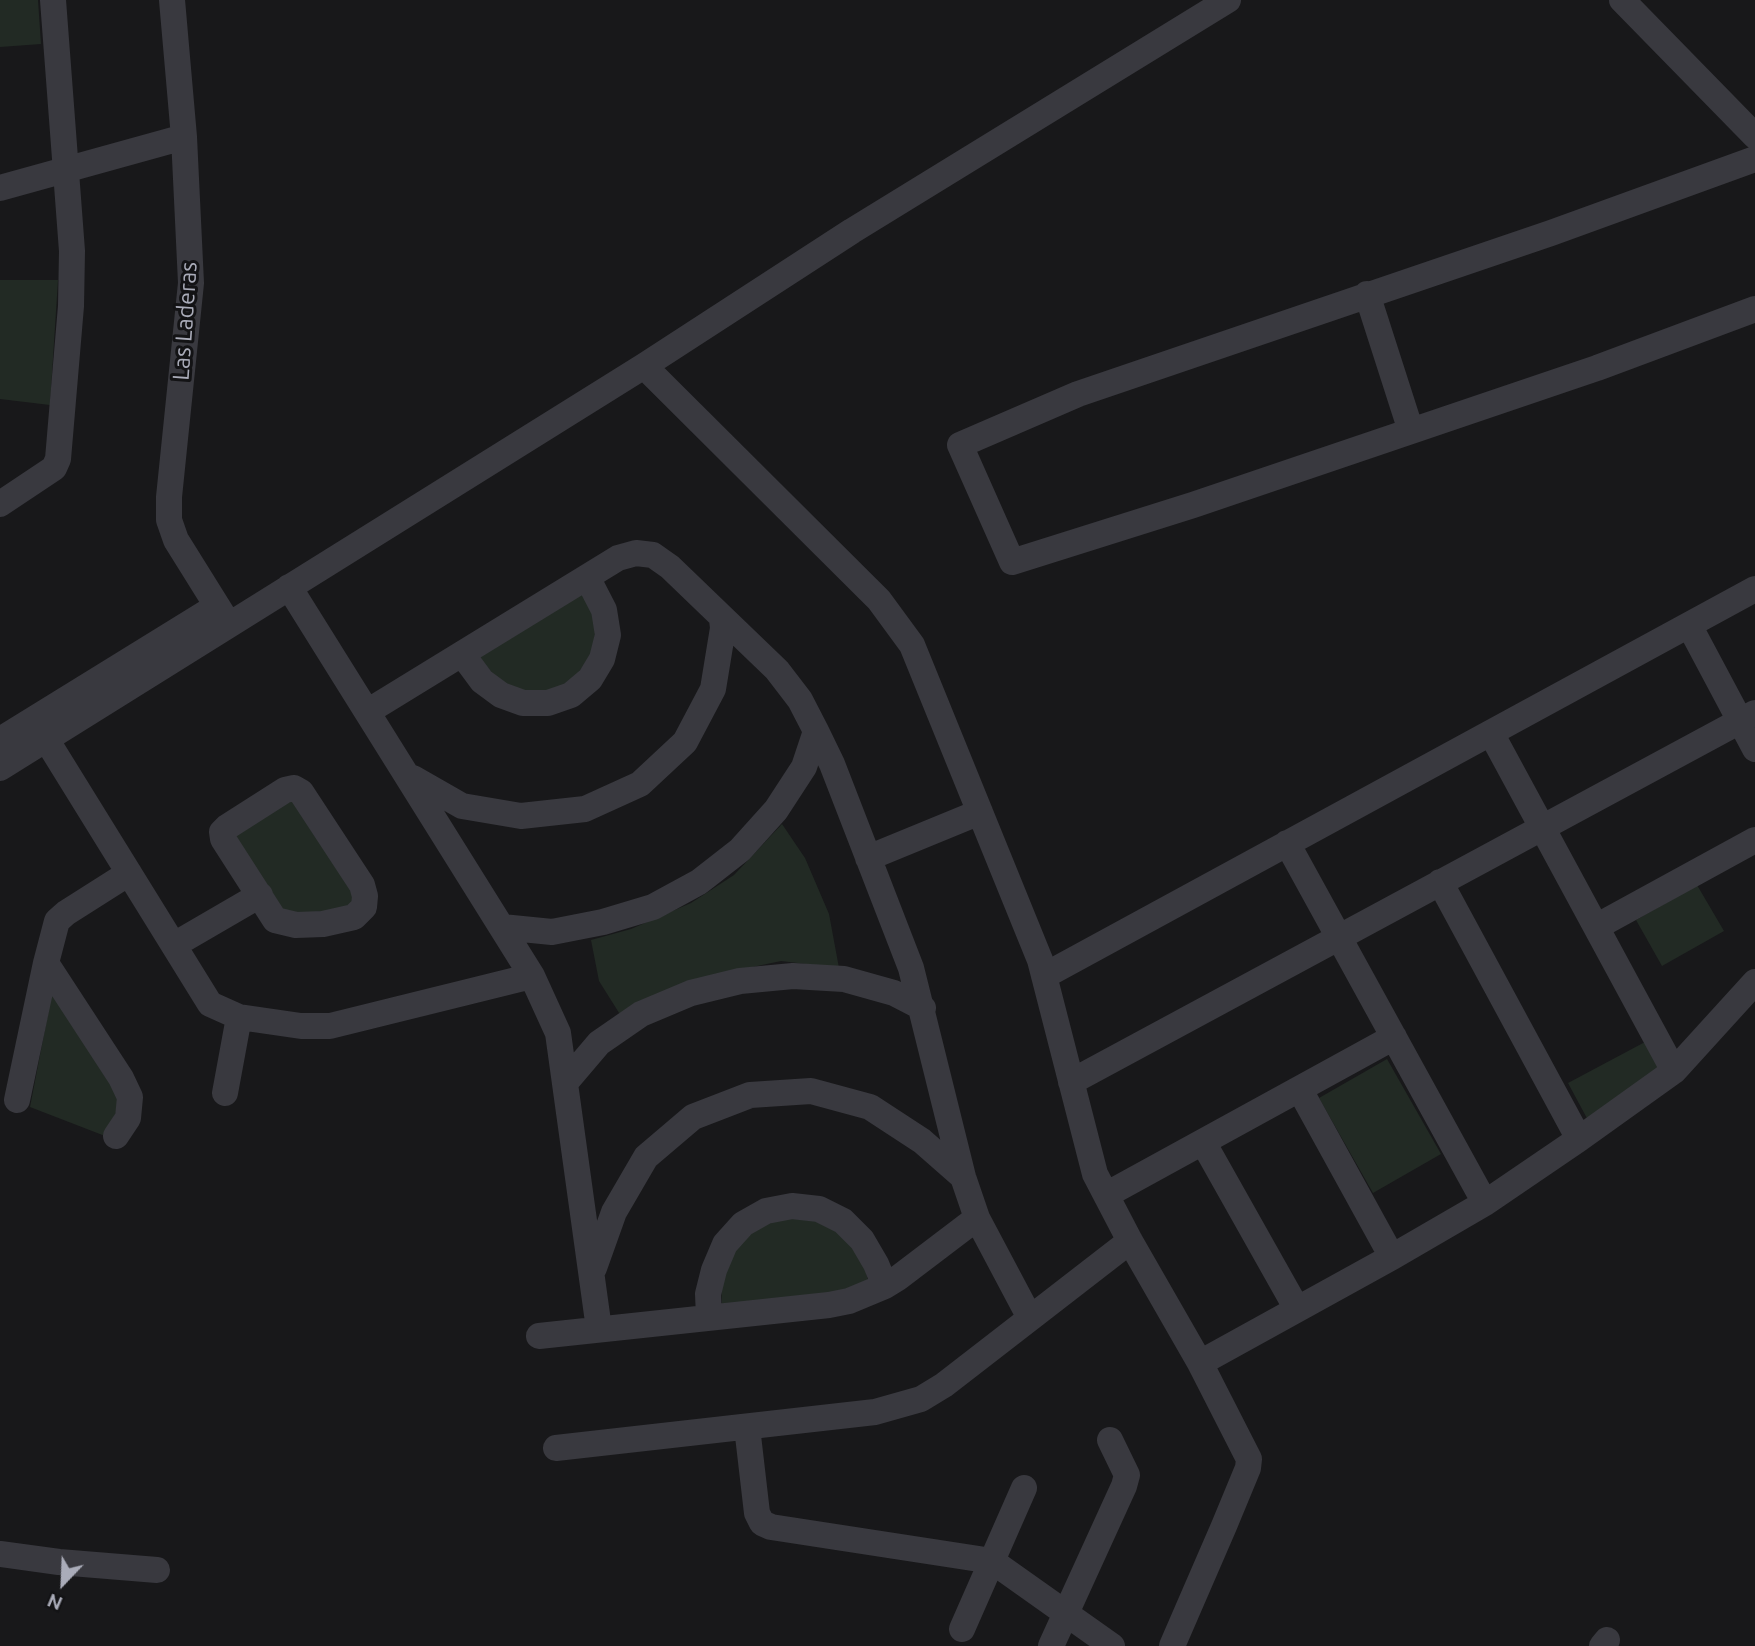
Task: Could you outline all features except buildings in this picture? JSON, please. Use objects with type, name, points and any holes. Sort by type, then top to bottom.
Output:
[{"type":"street","points":[[0,503],[54,468],[58,459],[71,306],[72,251],[52,0]]},
{"type":"street","name":"Las Laderas","points":[[172,0],[184,137],[191,283],[169,520],[176,540],[223,616]]},
{"type":"street","points":[[0,740],[223,616],[289,587],[644,366],[852,231],[1228,0]]},
{"type":"street","points":[[1622,0],[1755,136]]},
{"type":"street","points":[[0,188],[184,137]]},
{"type":"street","points":[[1755,159],[1550,233],[1078,394],[960,445],[1012,562],[1193,505],[1597,368],[1755,309]]},
{"type":"street","points":[[1367,294],[1411,431]]},
{"type":"street","points":[[644,366],[879,600],[912,645],[1040,960],[1095,1174],[1200,1363],[1249,1460],[1229,1514],[1172,1646]]},
{"type":"street","points":[[367,712],[618,558],[636,553],[653,555],[670,567],[777,670],[800,700],[816,731],[911,968],[963,1177],[977,1218],[1030,1318]]},
{"type":"street","points":[[462,654],[482,681],[501,695],[523,703],[548,703],[570,695],[590,680],[603,659],[608,635],[604,610],[587,577]]},
{"type":"street","points":[[289,587],[532,976],[558,1033],[599,1329]]},
{"type":"street","points":[[1044,976],[1755,589]]},
{"type":"street","points":[[0,768],[223,616]]},
{"type":"street","points":[[406,773],[428,789],[462,806],[521,816],[585,809],[640,784],[685,742],[713,689],[723,628],[722,618]]},
{"type":"street","points":[[1689,625],[1748,717],[1755,749]]},
{"type":"street","points":[[1071,1082],[1748,717]]},
{"type":"street","points":[[502,927],[552,932],[603,922],[653,907],[699,882],[740,850],[776,810],[804,767],[816,731]]},
{"type":"street","points":[[1491,733],[1674,1071]]},
{"type":"street","points":[[46,739],[210,1004],[239,1017],[301,1026],[330,1026],[532,976]]},
{"type":"street","points":[[294,788],[301,792],[362,885],[364,907],[354,917],[323,925],[296,925],[275,920],[260,895],[223,839],[222,832],[285,790],[294,788]]},
{"type":"street","points":[[869,858],[980,812]]},
{"type":"street","points":[[1597,927],[1755,840]]},
{"type":"street","points":[[1287,843],[1485,1203]]},
{"type":"street","points":[[17,1100],[57,921],[65,913],[129,873]]},
{"type":"street","points":[[1440,883],[1579,1139]]},
{"type":"street","points":[[174,945],[260,895]]},
{"type":"street","points":[[46,963],[121,1078],[130,1097],[128,1118],[116,1136]]},
{"type":"street","points":[[565,1083],[599,1043],[641,1014],[691,993],[740,981],[793,976],[845,979],[894,993],[923,1008]]},
{"type":"street","points":[[1200,1363],[1485,1203],[1579,1139],[1674,1071],[1755,982]]},
{"type":"street","points":[[225,1093],[239,1017]]},
{"type":"street","points":[[1106,1195],[1394,1037]]},
{"type":"street","points":[[1300,1090],[1392,1257]]},
{"type":"street","points":[[592,1273],[614,1212],[646,1157],[693,1117],[750,1095],[811,1091],[870,1107],[922,1141],[963,1177]]},
{"type":"street","points":[[1203,1142],[1297,1309]]},
{"type":"street","points":[[709,1318],[708,1294],[725,1244],[743,1224],[766,1211],[792,1206],[819,1209],[843,1221],[862,1240],[885,1286]]},
{"type":"street","points":[[539,1336],[849,1301],[885,1286],[977,1218]]},
{"type":"street","points":[[556,1448],[875,1412],[921,1399],[944,1385],[1130,1241]]},
{"type":"street","points":[[747,1427],[757,1513],[762,1523],[771,1527],[992,1561],[1112,1646]]},
{"type":"street","points":[[1051,1646],[1125,1486],[1127,1475],[1110,1440]]},
{"type":"street","points":[[962,1629],[1024,1488]]},
{"type":"street","points":[[0,1554],[157,1570]]},
{"type":"shaded area","points":[[0,0],[38,0],[41,44],[0,47]]},
{"type":"shaded area","points":[[0,280],[58,280],[50,405],[0,399]]},
{"type":"shaded area","points":[[586,592],[596,611],[594,654],[567,686],[547,693],[525,693],[505,686],[477,657]]},
{"type":"shaded area","points":[[294,794],[357,896],[349,912],[279,913],[230,834]]},
{"type":"shaded area","points":[[782,824],[805,858],[829,914],[839,968],[781,961],[724,973],[621,1016],[599,981],[591,940],[631,929],[691,903],[734,875]]},
{"type":"shaded area","points":[[1697,885],[1724,931],[1662,966],[1636,920]]},
{"type":"shaded area","points":[[52,993],[114,1087],[120,1104],[105,1136],[30,1107]]},
{"type":"shaded area","points":[[1645,1042],[1668,1082],[1596,1135],[1568,1083]]},
{"type":"shaded area","points":[[1387,1059],[1441,1154],[1373,1193],[1319,1098]]},
{"type":"shaded area","points":[[788,1218],[811,1219],[833,1228],[851,1244],[864,1264],[868,1280],[837,1294],[722,1305],[721,1280],[729,1256],[745,1236],[765,1224]]}]
